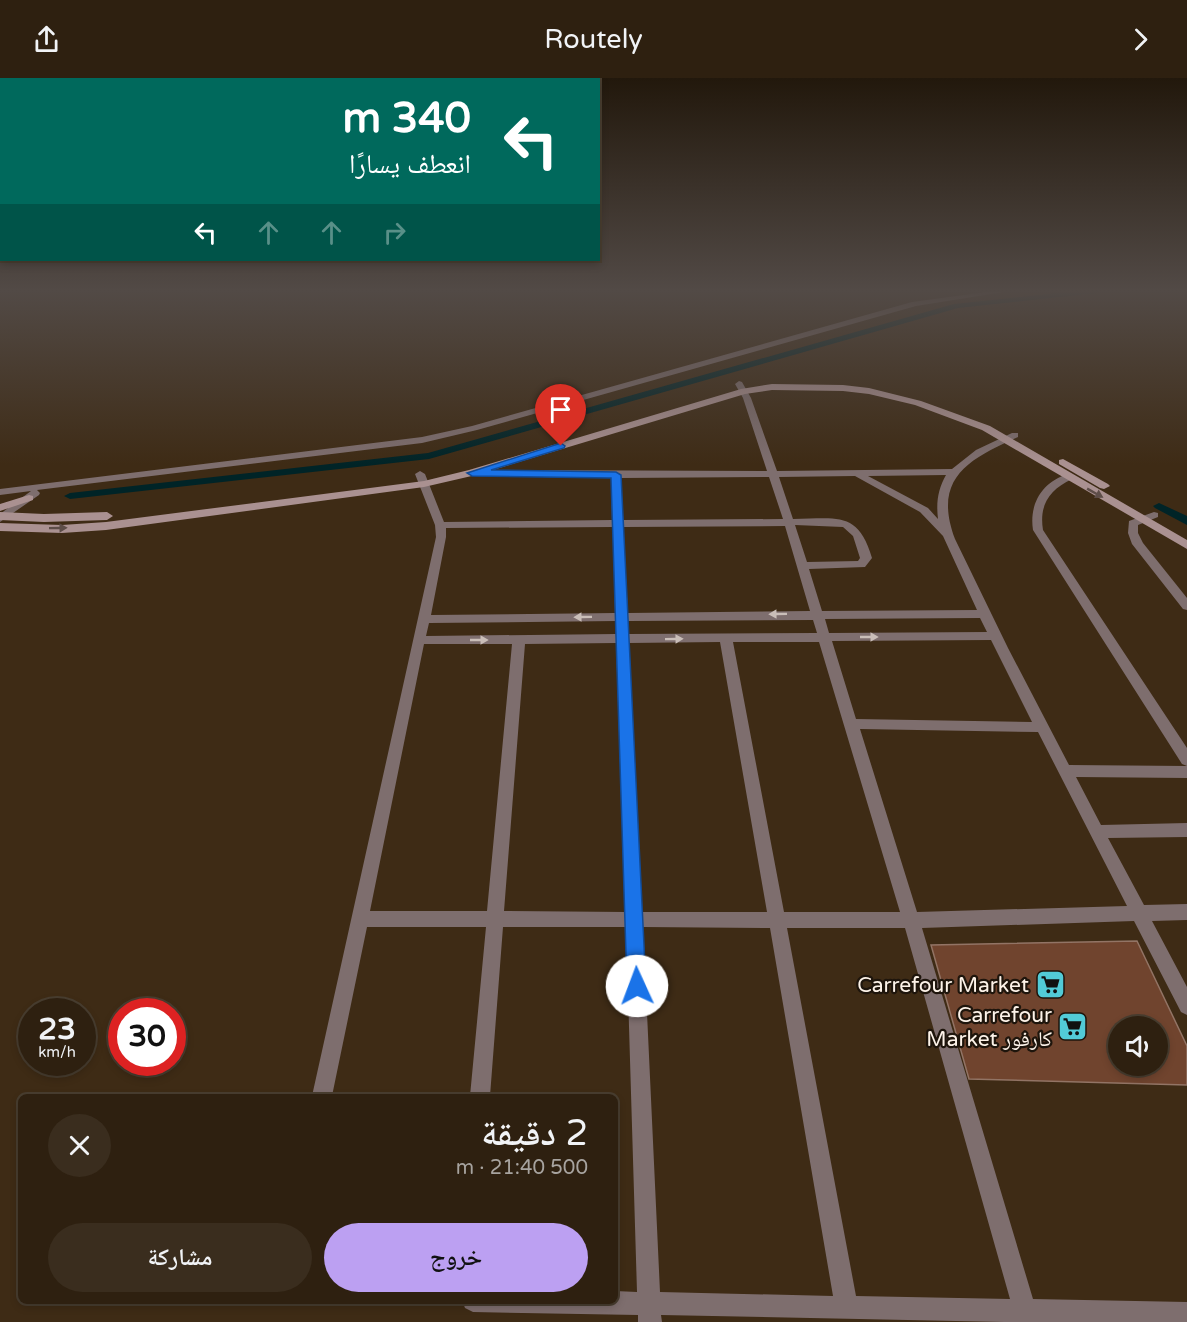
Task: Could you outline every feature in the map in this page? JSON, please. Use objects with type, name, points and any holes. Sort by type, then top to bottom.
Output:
[{"type":"main road","points":[[422,479],[742,388],[825,382],[887,389],[969,412],[1187,535]]},
{"type":"main road","points":[[1,517],[62,528],[106,526],[472,473],[742,388]]},
{"type":"main road","points":[[1010,437],[1068,477],[1187,545]]},
{"type":"main road","points":[[1,517],[29,498]]},
{"type":"street","points":[[0,492],[422,440],[474,428],[751,349]]},
{"type":"street","points":[[742,388],[789,522],[911,920],[1027,1317]]},
{"type":"street","points":[[1010,437],[976,454],[953,472],[945,485],[942,517],[948,535],[995,636],[1187,1004]]},
{"type":"street","points":[[472,473],[616,475],[953,472]]},
{"type":"street","points":[[857,474],[924,510],[948,535]]},
{"type":"street","points":[[616,475],[650,1313]]},
{"type":"street","points":[[1068,477],[1050,489],[1040,500],[1036,514],[1038,530],[1187,760]]},
{"type":"street","points":[[322,1094],[441,537],[440,525],[422,479]]},
{"type":"street","points":[[29,498],[43,487]]},
{"type":"street","points":[[1154,515],[1133,523],[1135,538],[1187,606]]},
{"type":"street","points":[[440,525],[830,522],[849,526],[860,534],[866,558],[864,562],[854,565],[802,566]]},
{"type":"street","points":[[425,619],[984,614]]},
{"type":"street","points":[[420,640],[995,636]]},
{"type":"street","points":[[726,639],[848,1307]]},
{"type":"street","points":[[480,1094],[519,641]]},
{"type":"street","points":[[850,724],[1042,727]]},
{"type":"street","points":[[1065,771],[1187,772]]},
{"type":"street","points":[[1097,832],[1187,831]]},
{"type":"street","points":[[361,919],[911,920],[1187,912]]},
{"type":"street","points":[[527,1304],[650,1313],[848,1307],[1027,1317],[1187,1314]]},
{"type":"building","name":"Carrefour Market","points":[[1137,941],[1187,1046],[1187,1085],[969,1079],[931,945]]},
{"type":"waterway","points":[[70,496],[429,456],[805,349]]},
{"type":"waterway","points":[[1159,506],[1187,521]]},
{"type":"place","name":"Carrefour Market","points":[[1050,985]]},
{"type":"place","name":"Carrefour Market كارفور","points":[[1073,1027]]},
{"type":"route","points":[[561,446],[472,473],[616,475],[637,986]]}]
